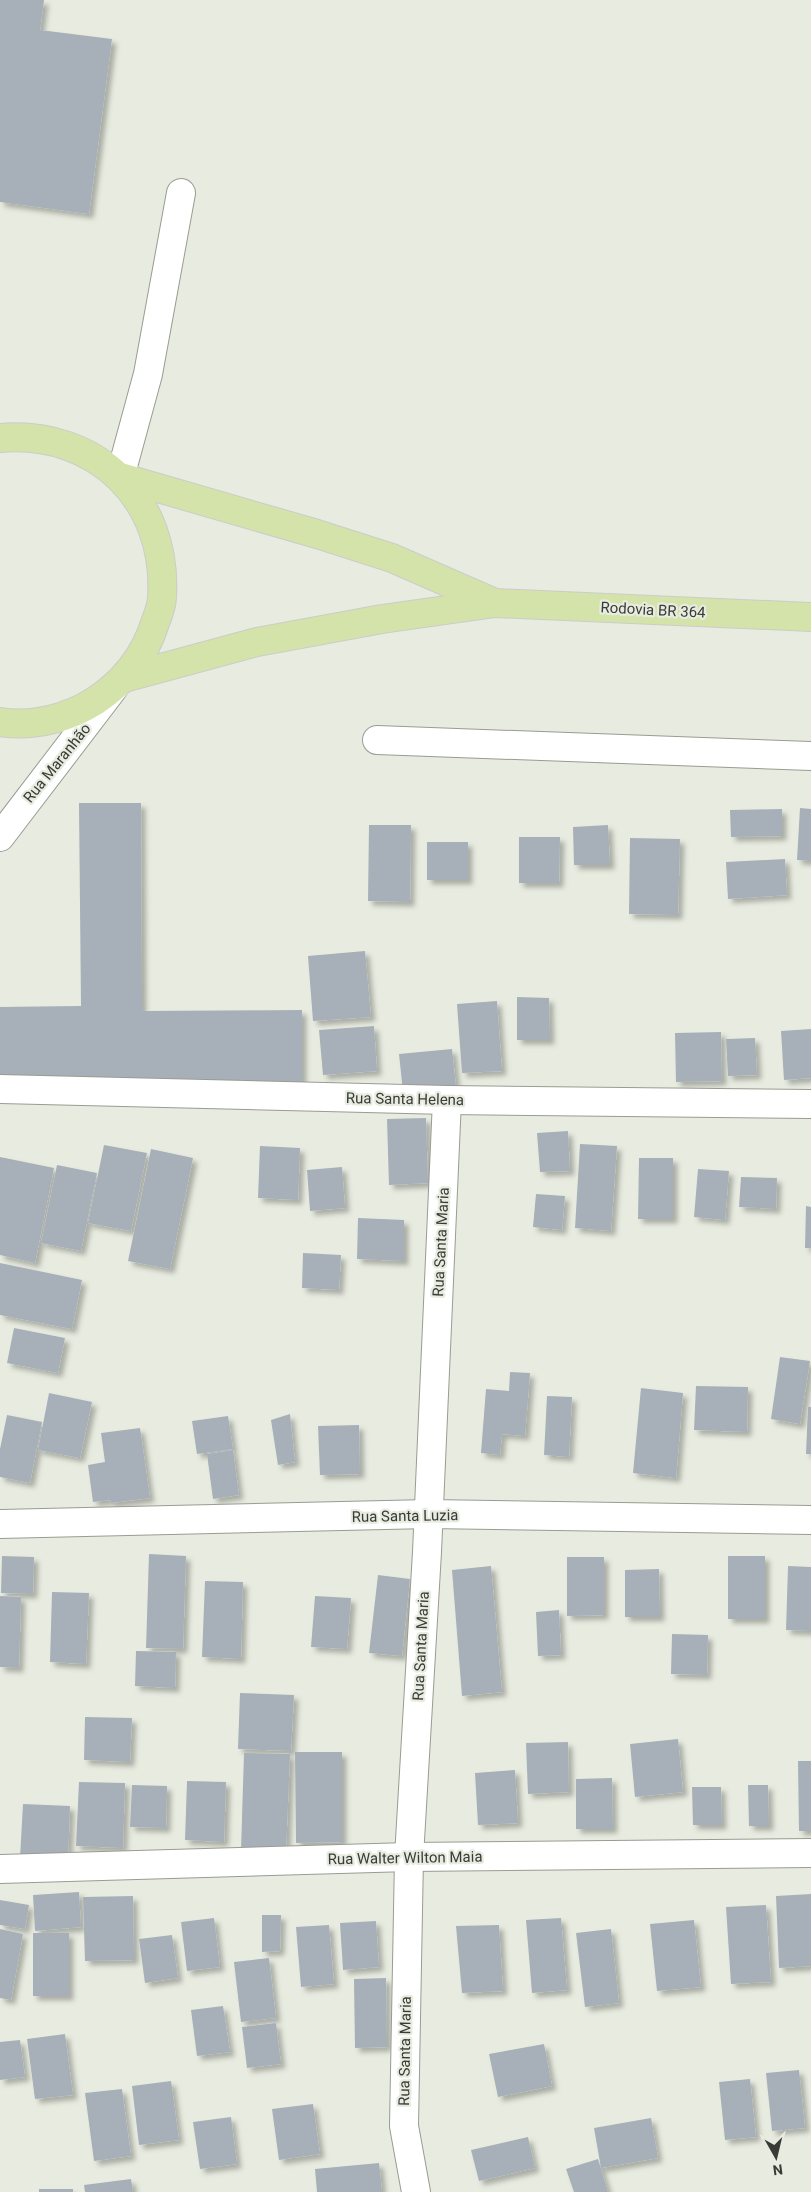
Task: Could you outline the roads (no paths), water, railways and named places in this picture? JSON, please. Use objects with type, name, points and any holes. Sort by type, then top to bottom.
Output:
[{"type":"main road","points":[[0,438],[23,436],[59,442],[92,456],[120,477],[147,513],[161,554],[162,599],[150,641],[119,684]]},
{"type":"main road","points":[[120,477],[317,534],[392,558],[494,603]]},
{"type":"main road","points":[[0,722],[15,724],[50,720],[84,709],[119,684],[257,642],[382,618],[494,603]]},
{"type":"main road","name":"Rodovia BR 364","points":[[494,603],[811,617]]},
{"type":"street","points":[[120,477],[148,374],[181,193]]},
{"type":"street","name":"Rua Maranhão","points":[[0,837],[119,684]]},
{"type":"street","points":[[377,740],[811,756]]},
{"type":"street","name":"Rua Santa Helena","points":[[0,1089],[447,1100],[811,1104]]},
{"type":"street","name":"Rua Santa Maria","points":[[416,2192],[404,2126],[409,1858],[429,1514],[447,1100]]},
{"type":"street","name":"Rua Santa Luzia","points":[[0,1524],[429,1514],[811,1520]]},
{"type":"street","name":"Rua Walter Wilton Maia","points":[[0,1869],[409,1858],[811,1853]]}]
